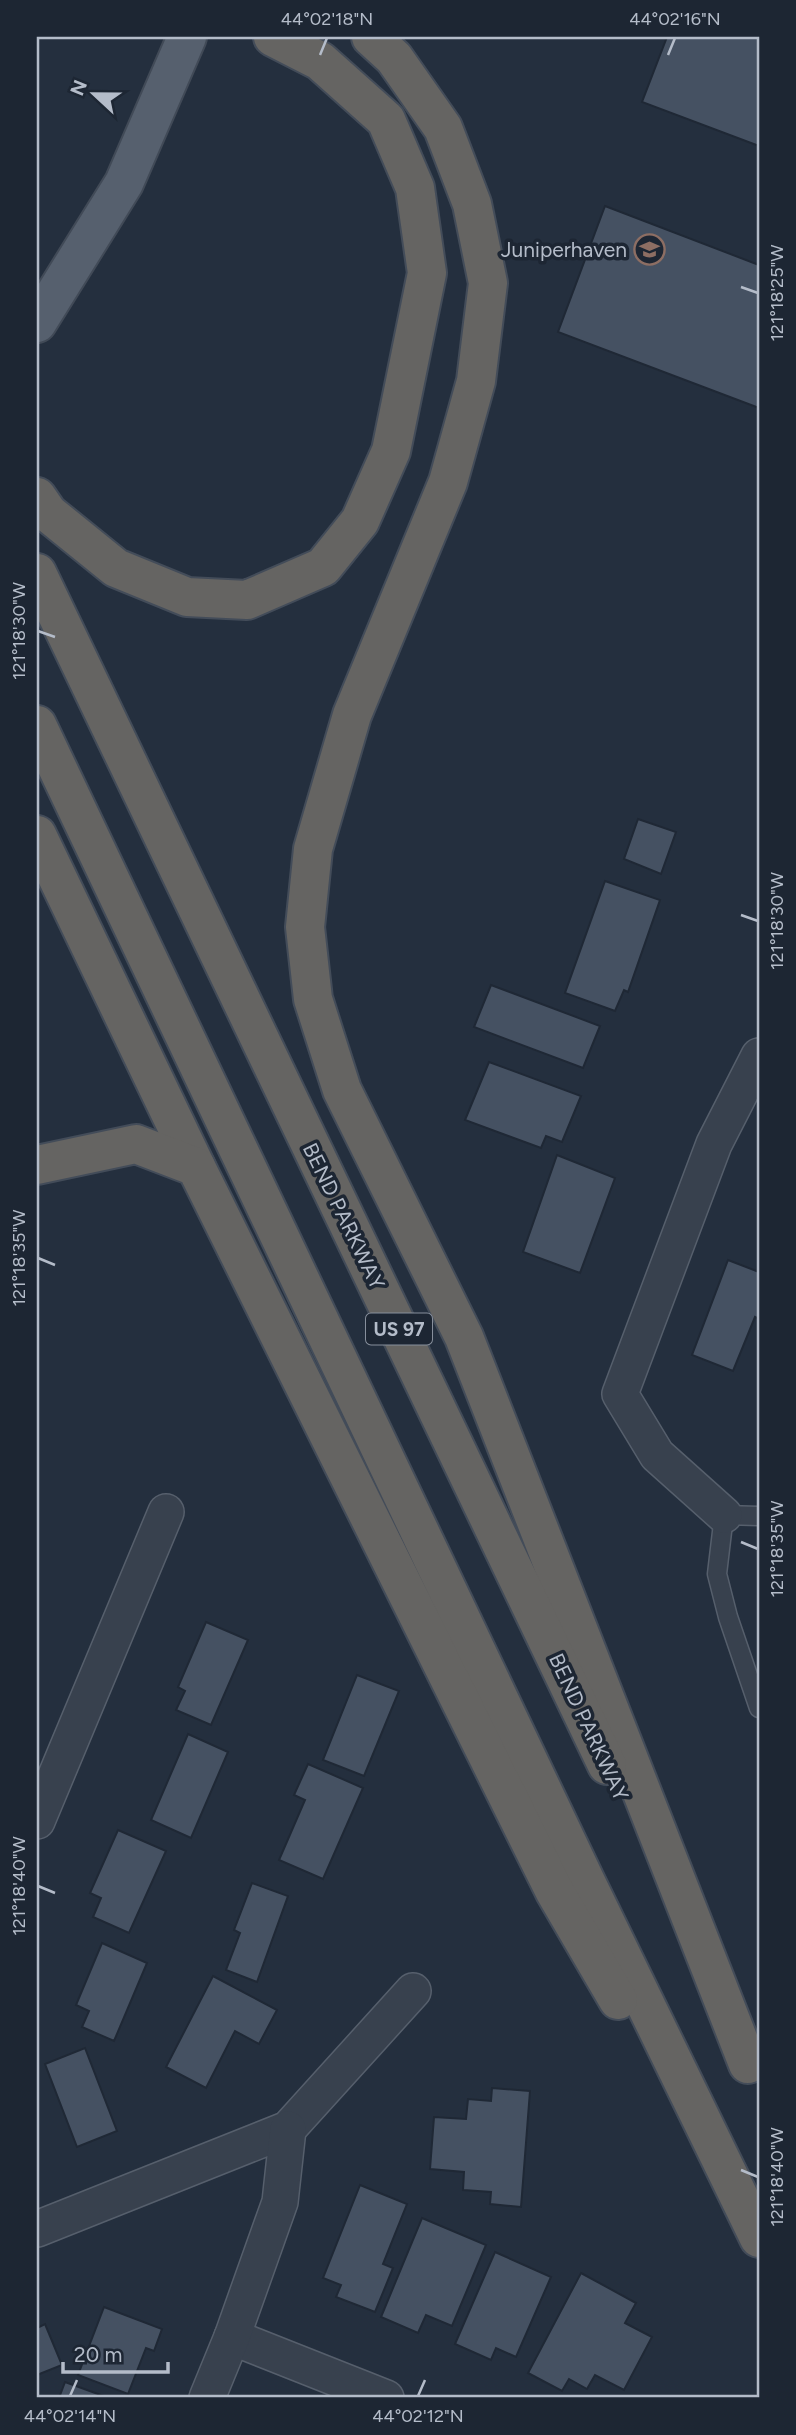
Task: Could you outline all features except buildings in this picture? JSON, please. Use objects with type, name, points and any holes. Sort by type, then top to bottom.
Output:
[{"type":"highway","points":[[37,497],[48,513],[116,568],[187,597],[247,600],[260,595],[323,567],[360,521],[391,451],[427,273],[415,188],[386,120],[320,61],[273,37]]},
{"type":"highway","points":[[371,37],[394,58],[443,128],[472,204],[488,283],[476,381],[448,482],[352,715],[313,849],[305,927],[313,999],[342,1090],[464,1336],[754,2075]]},
{"type":"highway","name":"BEND PARKWAY","points":[[37,573],[754,2075]]},
{"type":"highway","name":"US 97","points":[[37,725],[585,1880],[759,2240]]},
{"type":"highway","points":[[37,835],[197,1167],[555,1892],[759,2240]]},
{"type":"highway","points":[[37,1165],[136,1144],[197,1167]]},
{"type":"main road","points":[[37,323],[124,183],[187,37]]},
{"type":"street","points":[[724,1515],[657,1455],[620,1394],[714,1144],[759,1056]]},
{"type":"street","points":[[37,1821],[166,1512]]},
{"type":"street","points":[[37,2229],[288,2129],[413,1992]]},
{"type":"street","points":[[207,2398],[232,2337],[280,2202],[288,2129]]},
{"type":"street","points":[[232,2337],[386,2398]]},
{"type":"lane","points":[[759,1516],[724,1515],[718,1574],[728,1617],[759,1708]]},
{"type":"place","name":"Juniperhaven","points":[[650,249]]}]
